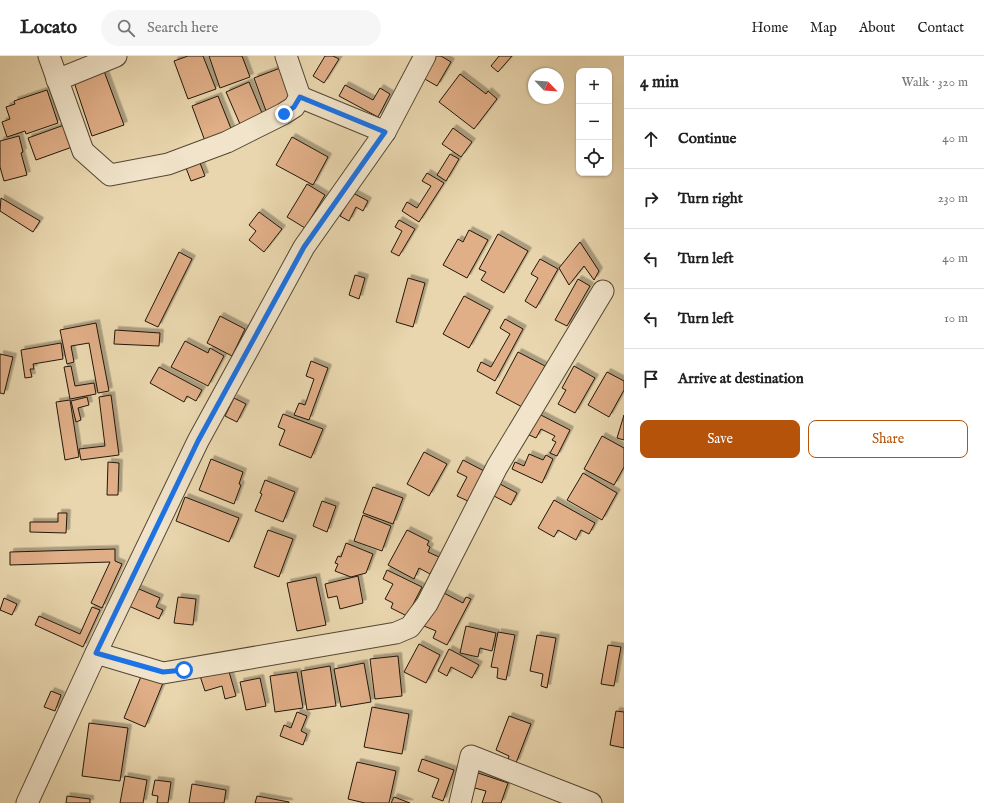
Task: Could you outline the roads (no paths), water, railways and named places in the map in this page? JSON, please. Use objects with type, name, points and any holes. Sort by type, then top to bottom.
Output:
[{"type":"street","points":[[49,56],[83,151],[110,175],[168,164],[226,142],[284,114],[294,107],[300,97]]},
{"type":"street","points":[[57,80],[116,56]]},
{"type":"street","points":[[286,56],[300,97],[385,132]]},
{"type":"street","points":[[27,803],[96,653],[198,441],[304,247],[385,132],[426,56]]},
{"type":"street","points":[[96,653],[163,672],[396,633],[410,627],[426,604],[497,467],[602,291]]},
{"type":"street","points":[[460,803],[470,756],[591,803]]}]
